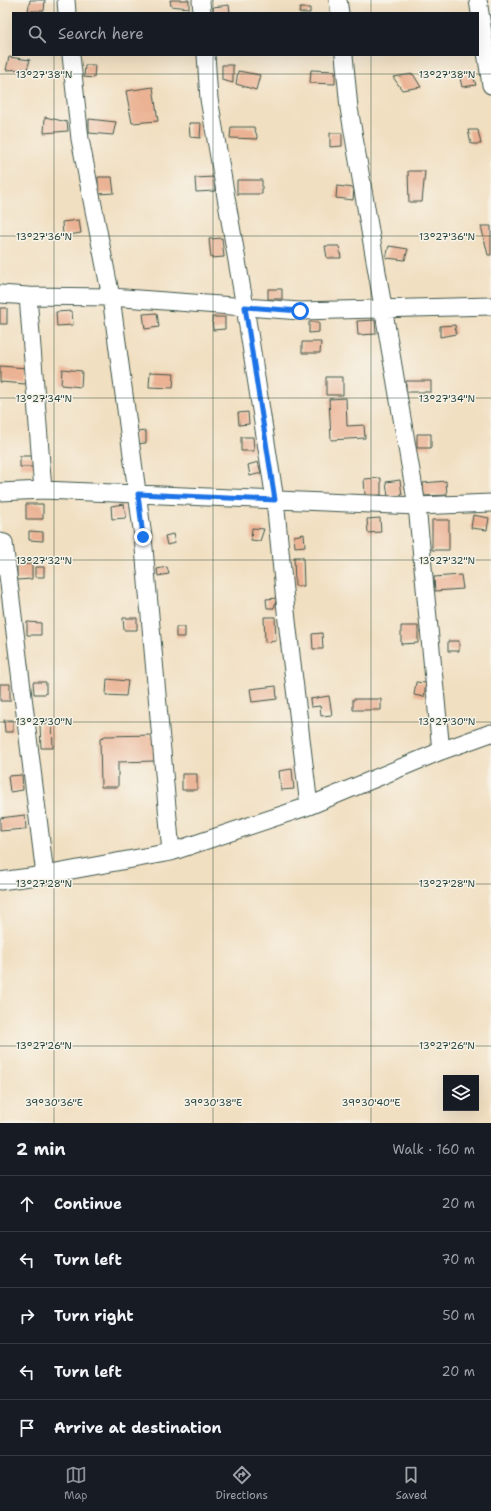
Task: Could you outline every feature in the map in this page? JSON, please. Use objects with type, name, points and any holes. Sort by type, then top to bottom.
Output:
[{"type":"street","points":[[66,0],[67,12]]},
{"type":"street","points":[[201,0],[202,12]]},
{"type":"street","points":[[338,0],[340,12]]},
{"type":"street","points":[[478,0],[491,85]]},
{"type":"street","points":[[71,56],[80,139],[111,297],[138,494],[172,852]]},
{"type":"street","points":[[206,56],[209,99],[245,307],[275,500],[287,621],[309,806]]},
{"type":"street","points":[[344,56],[349,108],[417,506],[441,751]]},
{"type":"street","points":[[0,294],[28,296],[111,297],[300,311],[491,306]]},
{"type":"street","points":[[28,296],[44,490]]},
{"type":"street","points":[[0,492],[44,490],[417,506],[491,503]]},
{"type":"street","points":[[0,542],[4,543],[46,875]]},
{"type":"street","points":[[0,881],[46,875],[172,852],[309,806],[441,751],[491,733]]},
{"type":"building","points":[[30,0],[45,0],[44,11],[28,11]]},
{"type":"building","points":[[170,0],[189,0],[189,8],[171,6]]},
{"type":"building","points":[[229,5],[230,12],[213,12],[213,7]]},
{"type":"building","points":[[300,8],[310,8],[310,12],[299,12]]},
{"type":"building","points":[[9,57],[30,60],[27,69],[6,70]]},
{"type":"building","points":[[85,65],[95,65],[94,78],[84,77]]},
{"type":"building","points":[[222,65],[233,65],[233,83],[222,80]]},
{"type":"building","points":[[311,70],[335,71],[335,84],[310,83]]},
{"type":"building","points":[[238,71],[260,75],[256,90],[236,84]]},
{"type":"building","points":[[472,73],[476,85],[462,87],[459,74]]},
{"type":"building","points":[[413,74],[421,87],[402,90],[393,77]]},
{"type":"building","points":[[153,87],[158,121],[132,123],[126,91]]},
{"type":"building","points":[[45,117],[67,122],[68,131],[44,133]]},
{"type":"building","points":[[89,119],[116,122],[113,135],[89,133]]},
{"type":"building","points":[[189,123],[201,123],[200,138],[190,137]]},
{"type":"building","points":[[231,127],[254,127],[258,139],[230,138]]},
{"type":"building","points":[[468,130],[478,130],[481,144],[471,144]]},
{"type":"building","points":[[330,133],[342,133],[342,146],[330,147]]},
{"type":"building","points":[[408,171],[425,171],[422,202],[409,202]]},
{"type":"building","points":[[98,177],[112,177],[114,193],[98,194]]},
{"type":"building","points":[[214,177],[215,191],[196,192],[195,178]]},
{"type":"building","points":[[237,180],[262,180],[262,194],[237,194]]},
{"type":"building","points":[[337,186],[354,188],[353,200],[336,198]]},
{"type":"building","points":[[79,220],[81,233],[63,236],[62,222]]},
{"type":"building","points":[[481,226],[491,226],[491,255],[488,255]]},
{"type":"building","points":[[222,238],[224,257],[211,258],[209,239]]},
{"type":"building","points":[[325,246],[339,246],[341,258],[327,258]]},
{"type":"building","points":[[389,246],[408,249],[405,260],[386,258]]},
{"type":"building","points":[[268,289],[282,289],[282,299],[268,299]]},
{"type":"building","points":[[0,308],[7,308],[7,324],[0,324]]},
{"type":"building","points":[[72,311],[73,325],[57,326],[56,312]]},
{"type":"building","points":[[157,313],[159,327],[145,329],[143,314]]},
{"type":"building","points":[[212,317],[225,317],[225,329],[213,330]]},
{"type":"building","points":[[375,320],[376,334],[358,335],[357,321]]},
{"type":"building","points":[[309,322],[319,322],[319,332],[309,333]]},
{"type":"building","points":[[455,325],[456,334],[440,337],[440,326]]},
{"type":"building","points":[[302,342],[321,342],[320,353],[302,353]]},
{"type":"building","points":[[0,366],[27,368],[26,384],[0,382]]},
{"type":"building","points":[[62,369],[82,371],[81,387],[61,385]]},
{"type":"building","points":[[150,372],[174,373],[173,388],[149,387]]},
{"type":"building","points":[[326,377],[343,377],[343,395],[326,395]]},
{"type":"building","points":[[406,381],[431,381],[431,392],[406,392]]},
{"type":"building","points":[[346,398],[347,426],[364,425],[365,438],[331,440],[329,399]]},
{"type":"building","points":[[248,412],[249,424],[239,425],[238,413]]},
{"type":"building","points":[[146,431],[146,443],[136,444],[135,432]]},
{"type":"building","points":[[417,434],[431,434],[431,448],[417,448]]},
{"type":"building","points":[[241,437],[253,437],[254,451],[241,451]]},
{"type":"building","points":[[20,456],[35,456],[35,467],[20,467]]},
{"type":"building","points":[[258,462],[261,473],[250,476],[248,465]]},
{"type":"building","points":[[381,478],[381,495],[365,496],[364,479]]},
{"type":"building","points":[[400,480],[402,495],[388,497],[386,482]]},
{"type":"building","points":[[446,481],[447,495],[424,496],[423,483]]},
{"type":"building","points":[[26,504],[43,504],[43,519],[26,519]]},
{"type":"building","points":[[124,504],[126,518],[112,519],[111,506]]},
{"type":"building","points":[[473,515],[489,518],[487,530],[471,528]]},
{"type":"building","points":[[380,518],[381,532],[368,533],[367,519]]},
{"type":"building","points":[[432,520],[449,520],[449,550],[432,550]]},
{"type":"building","points":[[252,528],[264,529],[260,541],[251,540]]},
{"type":"building","points":[[29,531],[43,532],[43,541],[29,540]]},
{"type":"building","points":[[173,534],[175,543],[167,545],[165,536]]},
{"type":"building","points":[[304,534],[305,546],[295,547],[294,536]]},
{"type":"building","points":[[294,557],[303,557],[304,586],[295,586]]},
{"type":"building","points":[[32,564],[32,579],[17,580],[17,565]]},
{"type":"building","points":[[35,567],[44,567],[44,577],[35,577]]},
{"type":"building","points":[[167,567],[169,574],[158,576],[157,569]]},
{"type":"building","points":[[461,575],[463,589],[435,591],[434,577]]},
{"type":"building","points":[[277,598],[274,608],[267,608],[266,599]]},
{"type":"building","points":[[264,617],[275,617],[276,641],[265,642]]},
{"type":"building","points":[[123,618],[137,618],[137,630],[124,630]]},
{"type":"building","points":[[27,622],[41,623],[41,635],[27,635]]},
{"type":"building","points":[[401,626],[418,626],[418,643],[401,644]]},
{"type":"building","points":[[176,627],[185,627],[185,637],[176,637]]},
{"type":"building","points":[[322,633],[323,649],[313,649],[312,634]]},
{"type":"building","points":[[448,641],[459,641],[459,651],[448,651]]},
{"type":"building","points":[[107,679],[128,681],[126,696],[106,695]]},
{"type":"building","points":[[33,682],[46,682],[46,694],[34,694]]},
{"type":"building","points":[[416,682],[426,683],[424,697],[414,695]]},
{"type":"building","points":[[0,684],[10,684],[10,701],[0,701]]},
{"type":"building","points":[[276,686],[277,699],[252,702],[250,689]]},
{"type":"building","points":[[329,696],[332,715],[321,716],[320,706],[311,707],[310,699]]},
{"type":"building","points":[[353,699],[381,699],[381,710],[353,710]]},
{"type":"building","points":[[4,720],[13,720],[13,732],[5,732]]},
{"type":"building","points":[[52,723],[53,748],[41,748],[40,724]]},
{"type":"building","points":[[154,735],[155,761],[118,762],[118,787],[101,787],[100,739],[105,736]]},
{"type":"building","points":[[292,769],[294,789],[281,790],[279,771]]},
{"type":"building","points":[[182,774],[197,774],[197,790],[182,790]]},
{"type":"building","points":[[22,775],[23,790],[10,792],[8,776]]},
{"type":"building","points":[[25,815],[26,829],[0,831],[0,818]]},
{"type":"route","points":[[143,537],[138,494],[275,500],[245,307],[300,311]]}]
